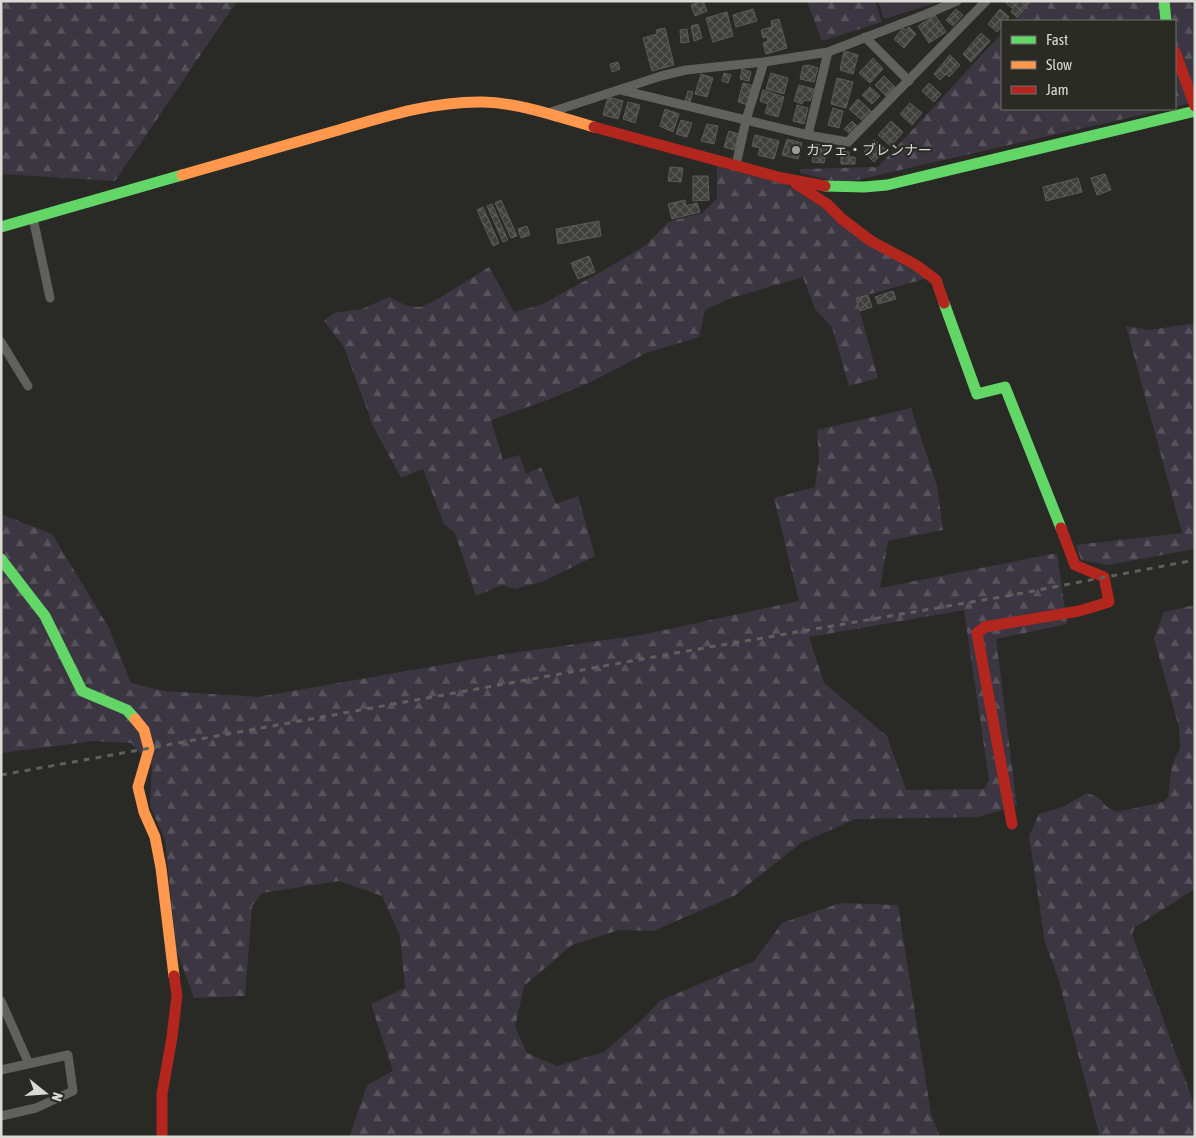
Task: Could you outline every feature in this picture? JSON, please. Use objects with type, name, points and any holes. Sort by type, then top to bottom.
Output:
[{"type":"street","points":[[544,114],[661,76],[686,70],[764,62],[828,52],[957,1]]},
{"type":"street","points":[[621,90],[808,135],[848,142],[986,1]]},
{"type":"street","points":[[1164,1],[1166,20]]},
{"type":"street","points":[[865,37],[909,81]]},
{"type":"street","points":[[808,135],[828,52]]},
{"type":"street","points":[[1176,55],[1195,106]]},
{"type":"street","points":[[736,165],[746,120],[764,62]]},
{"type":"street","points":[[1,227],[377,119],[427,107],[468,101],[499,103],[791,181],[842,189],[887,185],[1195,110]]},
{"type":"street","points":[[791,181],[827,204],[842,219],[871,241],[916,265],[936,280],[977,394],[1004,387],[1075,565],[1104,577],[1109,602],[1079,611],[985,627],[977,633],[1012,824]]},
{"type":"street","points":[[33,218],[50,298]]},
{"type":"street","points":[[1,342],[28,386]]},
{"type":"street","points":[[1,559],[44,616],[82,691],[126,710],[144,730],[149,749],[138,786],[144,812],[155,837],[161,868],[170,953],[177,995],[162,1094],[162,1137]]},
{"type":"street","points":[[1,1001],[6,1023],[29,1064]]},
{"type":"street","points":[[1,1070],[68,1055],[73,1091],[36,1108],[1,1116]]},
{"type":"green space","points":[[1,1],[237,1],[115,181],[1,174]]},
{"type":"green space","points":[[807,1],[875,1],[882,22],[822,41]]},
{"type":"green space","points":[[878,1],[942,1],[884,19]]},
{"type":"green space","points":[[1031,1],[1195,1],[1195,101],[1176,107],[1176,20],[1014,20]]},
{"type":"green space","points":[[1001,34],[1001,110],[1163,110],[852,181],[829,180],[800,173],[800,169],[878,167]]},
{"type":"green space","points":[[717,166],[787,185],[928,278],[856,298],[878,378],[849,386],[832,327],[815,309],[803,277],[728,299],[705,310],[699,337],[646,353],[593,381],[491,420],[503,460],[519,455],[526,474],[541,467],[556,504],[578,496],[595,556],[544,581],[515,589],[502,585],[476,596],[455,533],[444,524],[423,469],[401,478],[373,426],[344,347],[324,321],[334,313],[362,309],[389,297],[407,306],[421,307],[443,296],[489,267],[514,312],[541,305],[646,245],[668,222],[702,213],[717,199]]},
{"type":"green space","points":[[1195,323],[1195,549],[1108,565],[1081,560],[1076,545],[1182,533],[1126,326],[1150,330]]},
{"type":"green space","points":[[911,408],[937,486],[943,530],[888,541],[880,588],[1057,553],[1067,624],[996,639],[1017,806],[977,817],[855,819],[801,843],[734,896],[653,931],[619,930],[572,945],[524,986],[515,1027],[527,1053],[557,1066],[604,1052],[648,1014],[659,1001],[754,961],[782,923],[840,903],[898,905],[931,1114],[940,1137],[348,1137],[367,1085],[393,1071],[371,1004],[405,988],[400,936],[382,896],[339,881],[262,893],[252,906],[245,996],[194,998],[176,949],[165,840],[150,806],[152,765],[131,743],[94,741],[1,753],[1,514],[52,534],[109,628],[131,683],[164,691],[258,697],[504,654],[641,635],[799,601],[774,498],[815,487],[819,459],[817,430]],"holes":[[[964,610],[989,780],[984,789],[906,790],[887,736],[824,683],[809,637]]]},
{"type":"green space","points":[[1195,605],[1195,889],[1135,927],[1132,934],[1195,1106],[1195,1137],[1100,1137],[1058,978],[1045,942],[1029,836],[1039,814],[1063,807],[1087,793],[1098,797],[1107,807],[1117,812],[1163,802],[1168,797],[1172,765],[1180,748],[1179,727],[1154,639],[1164,612]]},
{"type":"building","points":[[703,1],[707,11],[695,16],[691,5]]},
{"type":"building","points":[[1004,1],[1031,1],[1017,17],[1011,12],[1013,9]]},
{"type":"building","points":[[753,9],[757,21],[736,27],[733,15]]},
{"type":"building","points":[[956,9],[963,15],[953,26],[946,20]]},
{"type":"building","points":[[1000,9],[1009,17],[1007,20],[1001,20],[1001,27],[997,32],[988,24]]},
{"type":"building","points":[[727,12],[733,36],[713,42],[706,18]]},
{"type":"building","points":[[935,15],[946,32],[929,43],[918,26]]},
{"type":"building","points":[[779,19],[787,48],[766,54],[763,43],[768,41],[767,37],[763,38],[761,30],[772,27],[771,21]]},
{"type":"building","points":[[698,24],[702,38],[694,41],[691,26]]},
{"type":"building","points":[[909,27],[916,34],[904,48],[894,39],[903,28],[906,30]]},
{"type":"building","points":[[665,28],[674,65],[652,71],[643,38],[657,34],[656,30]]},
{"type":"building","points":[[687,29],[689,42],[681,43],[680,30]]},
{"type":"building","points":[[981,33],[990,41],[971,62],[963,54]]},
{"type":"building","points":[[844,51],[858,55],[853,74],[840,70]]},
{"type":"building","points":[[950,55],[960,65],[949,77],[946,74],[940,80],[934,74]]},
{"type":"building","points":[[873,58],[883,69],[870,83],[859,73]]},
{"type":"building","points":[[618,62],[620,69],[612,72],[610,64]]},
{"type":"building","points":[[809,65],[818,68],[814,82],[800,79],[803,66]]},
{"type":"building","points":[[742,69],[751,72],[749,81],[740,79]]},
{"type":"building","points":[[724,73],[731,75],[728,83],[722,81]]},
{"type":"building","points":[[771,73],[788,78],[784,94],[766,89]]},
{"type":"building","points":[[701,74],[713,78],[707,97],[695,94]]},
{"type":"building","points":[[884,76],[895,87],[886,96],[875,85]]},
{"type":"building","points":[[837,78],[853,82],[846,108],[831,104]]},
{"type":"building","points":[[743,83],[754,86],[748,105],[738,102]]},
{"type":"building","points":[[929,83],[941,94],[934,102],[922,91]]},
{"type":"building","points":[[799,85],[814,89],[810,101],[804,100],[802,104],[794,101]]},
{"type":"building","points":[[870,87],[880,96],[872,104],[862,95]]},
{"type":"building","points":[[763,90],[784,97],[778,117],[765,113],[768,104],[760,101]]},
{"type":"building","points":[[688,91],[693,92],[690,102],[685,101]]},
{"type":"building","points":[[608,97],[623,101],[618,119],[603,115]]},
{"type":"building","points":[[858,99],[872,112],[864,122],[849,109]]},
{"type":"building","points":[[628,102],[640,105],[635,123],[623,119]]},
{"type":"building","points":[[910,103],[922,113],[912,125],[900,114]]},
{"type":"building","points":[[797,105],[808,108],[804,124],[793,121]]},
{"type":"building","points":[[833,108],[843,111],[839,128],[828,125]]},
{"type":"building","points":[[665,109],[679,114],[673,132],[660,126]]},
{"type":"building","points":[[681,120],[692,123],[687,137],[676,134]]},
{"type":"building","points":[[852,121],[857,126],[850,134],[844,129]]},
{"type":"building","points":[[891,121],[903,132],[891,146],[878,135]]},
{"type":"building","points":[[707,124],[718,126],[714,144],[701,141]]},
{"type":"building","points":[[729,131],[739,134],[734,150],[724,147]]},
{"type":"building","points":[[755,135],[779,141],[774,159],[758,155],[760,148],[752,146]]},
{"type":"building","points":[[787,139],[802,143],[798,159],[782,155]]},
{"type":"building","points":[[874,140],[885,149],[874,162],[864,152]]},
{"type":"building","points":[[815,144],[827,146],[824,163],[812,162]]},
{"type":"building","points":[[841,151],[849,152],[849,157],[855,157],[855,164],[841,164]]},
{"type":"building","points":[[670,167],[683,168],[681,182],[668,181]]},
{"type":"building","points":[[1105,174],[1111,190],[1097,195],[1091,178]]},
{"type":"building","points":[[693,176],[708,176],[709,200],[693,201]]},
{"type":"building","points":[[1078,178],[1082,192],[1046,201],[1043,187]]},
{"type":"building","points":[[501,200],[517,236],[511,238],[495,203]]},
{"type":"building","points":[[685,200],[686,206],[697,203],[700,212],[672,219],[668,204]]},
{"type":"building","points":[[492,204],[508,240],[503,242],[487,206]]},
{"type":"building","points":[[483,207],[499,243],[493,246],[477,210]]},
{"type":"building","points":[[599,221],[601,236],[558,244],[556,229]]},
{"type":"building","points":[[527,226],[530,235],[521,238],[518,229]]},
{"type":"building","points":[[589,256],[595,272],[578,279],[571,263]]},
{"type":"building","points":[[893,291],[896,299],[878,304],[875,297]]},
{"type":"building","points":[[868,295],[872,307],[860,311],[856,298]]},
{"type":"railway","points":[[1,775],[687,651],[1012,595],[1195,560]]},
{"type":"traffic: fast","points":[[1164,1],[1166,20]]},
{"type":"traffic: fast","points":[[825,186],[864,187],[887,185],[1195,111]]},
{"type":"traffic: fast","points":[[1,227],[182,175]]},
{"type":"traffic: fast","points":[[944,303],[977,394],[1005,387],[1061,528]]},
{"type":"traffic: fast","points":[[1,559],[45,616],[82,691],[127,710],[135,719]]},
{"type":"traffic: slow","points":[[182,175],[390,115],[446,104],[483,102],[511,105],[594,127]]},
{"type":"traffic: slow","points":[[135,719],[144,730],[149,749],[138,787],[144,812],[155,837],[161,868],[174,976]]},
{"type":"traffic: jam","points":[[1176,55],[1195,106]]},
{"type":"traffic: jam","points":[[594,127],[782,178],[825,186]]},
{"type":"traffic: jam","points":[[796,184],[827,204],[842,219],[871,241],[916,265],[936,280],[944,303]]},
{"type":"traffic: jam","points":[[1012,824],[977,633],[985,627],[1079,611],[1109,602],[1104,577],[1075,565],[1061,528]]},
{"type":"traffic: jam","points":[[162,1137],[162,1094],[177,995],[174,976]]},
{"type":"place","name":"カフェ・ブレンナー","points":[[796,150]]}]
